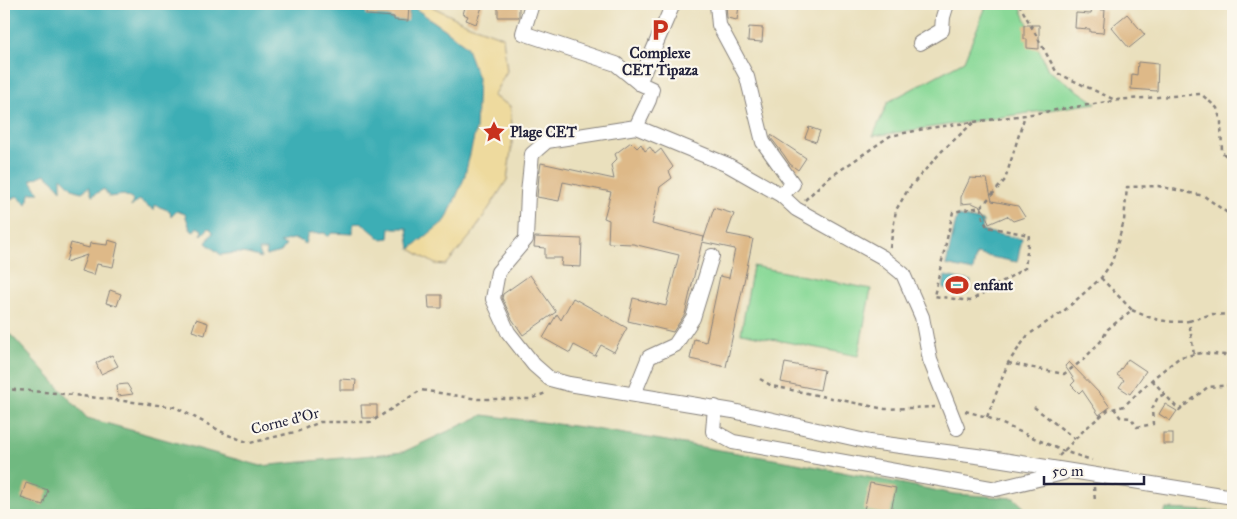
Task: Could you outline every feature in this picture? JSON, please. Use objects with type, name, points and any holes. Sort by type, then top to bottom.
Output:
[{"type":"lane","points":[[532,4],[523,33],[616,64],[640,83],[652,89],[649,100],[636,127]]},
{"type":"lane","points":[[640,83],[673,4]]},
{"type":"lane","points":[[717,4],[719,25],[747,77],[763,142],[793,184],[781,195]]},
{"type":"lane","points":[[920,43],[942,30],[947,4]]},
{"type":"lane","points":[[957,428],[930,360],[922,317],[903,274],[882,257],[796,209],[781,195],[728,165],[636,127],[547,141],[532,154],[526,240],[498,272],[493,299],[508,332],[534,365],[550,379],[568,384],[733,410],[870,442],[984,457],[1229,496]]},
{"type":"lane","points":[[634,394],[649,357],[675,345],[693,318],[712,256]]},
{"type":"lane","points":[[715,408],[713,431],[733,442],[996,489],[1071,471]]},
{"type":"path","points":[[1020,4],[1057,73],[1115,100],[1119,100]]},
{"type":"path","points":[[796,209],[826,180],[890,136],[929,128],[1119,100],[1201,94],[1217,108],[1221,122],[1222,152],[1233,163]]},
{"type":"path","points":[[981,207],[987,227],[1029,235],[1025,268],[970,301],[934,296],[953,212],[981,207],[1004,180],[1025,115]]},
{"type":"path","points":[[887,262],[896,210],[909,188],[942,151],[975,122]]},
{"type":"path","points":[[987,417],[1008,363],[1028,335],[1065,310],[1102,278],[1112,262],[1124,220],[1127,187],[1158,186],[1204,196],[1233,216]]},
{"type":"path","points":[[1102,278],[1132,310],[1146,317],[1175,323],[1190,322],[1212,314],[1233,315]]},
{"type":"path","points":[[1008,363],[1064,374],[1083,360],[1101,341],[1108,329],[1132,310]]},
{"type":"path","points":[[1190,322],[1194,354]]},
{"type":"path","points":[[1047,468],[1085,429],[1108,410],[1124,406],[1180,356],[1194,354],[1225,355],[1233,360]]},
{"type":"path","points":[[760,379],[772,386],[885,409],[949,407],[987,417],[1063,452]]},
{"type":"path","points":[[1152,380],[1179,410],[1208,387],[1233,385]]},
{"type":"path","name":"Corne d'Or","points":[[4,389],[175,407],[228,435],[250,443],[299,431],[320,422],[371,422],[421,390],[478,399],[530,399],[568,384]]},
{"type":"path","points":[[1114,408],[1120,417],[1131,418],[1137,427],[1153,424],[1152,409],[1158,397],[1165,394]]},
{"type":"path","points":[[1034,407],[1075,439]]},
{"type":"path","points":[[1229,496],[1233,464]]},
{"type":"path","points":[[696,515],[761,515]]},
{"type":"green space","points":[[987,4],[1019,4],[1048,70],[1096,103],[873,136],[888,102],[964,61]]},
{"type":"green space","points":[[753,266],[871,289],[858,356],[741,333]]},
{"type":"green space","points":[[4,335],[11,335],[87,418],[261,466],[403,452],[483,415],[589,428],[791,462],[954,494],[1014,498],[1032,515],[4,515]]},
{"type":"green space","points":[[1166,509],[1233,512],[1233,515],[1163,515]]},
{"type":"sand","name":"Plage CET","points":[[410,4],[427,4],[467,24],[503,37],[507,71],[493,96],[510,106],[513,136],[507,180],[473,233],[446,265],[435,264],[410,249],[426,236],[466,46]]},
{"type":"water","points":[[4,4],[349,4],[361,11],[383,12],[391,19],[408,19],[410,5],[466,46],[478,78],[476,129],[464,179],[446,220],[410,249],[407,228],[390,228],[389,238],[381,239],[361,222],[353,224],[353,234],[332,233],[328,237],[325,233],[308,234],[305,244],[293,239],[280,243],[286,245],[281,252],[266,256],[267,250],[259,250],[261,258],[241,253],[221,255],[206,243],[213,232],[209,228],[201,236],[202,230],[197,227],[194,231],[190,229],[185,214],[177,211],[171,217],[170,211],[155,205],[154,210],[139,200],[131,207],[133,200],[124,195],[109,197],[104,189],[92,196],[89,187],[82,192],[74,190],[61,177],[61,190],[45,174],[31,180],[39,193],[31,193],[26,204],[17,196],[4,204]]},
{"type":"water","points":[[957,216],[983,221],[982,231],[1022,239],[1017,262],[976,254],[973,271],[946,265]]},
{"type":"water","name":"enfant","points":[[945,276],[971,281],[968,293],[943,288]]},
{"type":"building","points":[[367,4],[409,4],[408,21],[394,20],[394,17],[366,15]]},
{"type":"building","points":[[466,4],[483,4],[476,24],[466,20],[468,16],[463,14]]},
{"type":"building","points":[[498,4],[519,4],[519,17],[498,17]]},
{"type":"building","points":[[726,4],[739,6],[737,20],[727,18]]},
{"type":"building","points":[[1092,9],[1105,10],[1103,33],[1090,32],[1090,29],[1075,28],[1076,13],[1091,14]]},
{"type":"building","points":[[1127,14],[1145,35],[1129,48],[1111,27]]},
{"type":"building","points":[[1024,25],[1039,25],[1039,49],[1027,48],[1027,39],[1024,39]]},
{"type":"building","points":[[749,27],[763,28],[762,42],[748,41]]},
{"type":"building","points":[[1138,62],[1158,64],[1157,91],[1131,89],[1132,74],[1137,75]]},
{"type":"building","points":[[809,127],[820,131],[816,142],[805,138]]},
{"type":"building","points":[[771,135],[806,158],[798,170],[790,164],[771,138]]},
{"type":"building","points":[[631,142],[637,148],[641,144],[645,151],[650,147],[655,154],[661,149],[673,167],[669,171],[672,178],[660,187],[652,224],[704,237],[703,241],[714,208],[734,214],[727,234],[753,239],[726,367],[690,359],[694,339],[706,342],[720,276],[729,278],[735,249],[702,242],[685,314],[673,332],[628,321],[633,298],[666,306],[679,255],[633,244],[608,243],[609,220],[604,218],[611,192],[563,182],[559,201],[537,197],[541,163],[614,179],[611,165],[617,159],[615,154]]},
{"type":"building","points":[[970,178],[987,179],[992,201],[1018,206],[1025,217],[1013,221],[1007,216],[989,224],[981,207],[972,203],[961,204],[961,197]]},
{"type":"building","points":[[535,237],[582,239],[581,267],[561,266],[562,258],[545,258],[545,248],[534,247]]},
{"type":"building","points":[[108,240],[118,243],[113,267],[97,264],[94,275],[81,271],[87,255],[66,262],[71,243],[89,248],[90,243],[107,245]]},
{"type":"building","points":[[530,275],[556,312],[523,335],[512,319],[502,298],[503,294]]},
{"type":"building","points":[[110,290],[121,294],[117,306],[106,303]]},
{"type":"building","points":[[428,295],[442,295],[442,308],[429,308]]},
{"type":"building","points":[[573,298],[627,328],[614,352],[601,345],[595,356],[574,345],[570,353],[543,338],[557,314],[561,320]]},
{"type":"building","points":[[196,319],[208,323],[205,335],[192,331]]},
{"type":"building","points":[[112,355],[118,366],[101,374],[96,363]]},
{"type":"building","points":[[1128,359],[1146,371],[1130,394],[1119,387],[1124,380],[1117,375]]},
{"type":"building","points":[[1069,362],[1110,407],[1099,415],[1082,390],[1079,393],[1071,385],[1075,381],[1065,366]]},
{"type":"building","points":[[785,363],[824,370],[820,390],[781,382]]},
{"type":"building","points":[[340,379],[356,380],[355,390],[340,390]]},
{"type":"building","points":[[127,384],[133,394],[118,396],[117,385]]},
{"type":"building","points":[[1165,404],[1177,411],[1170,421],[1159,414]]},
{"type":"building","points":[[361,405],[377,405],[377,418],[362,418]]},
{"type":"building","points":[[1163,433],[1173,433],[1173,444],[1163,444]]},
{"type":"building","points":[[26,483],[48,490],[43,505],[21,498]]},
{"type":"building","points":[[870,483],[896,488],[890,515],[864,510]]},
{"type":"place","name":"Complexe CET Tipaza","points":[[660,30]]},
{"type":"place","name":"Plage CET","points":[[494,132]]},
{"type":"place","name":"enfant","points":[[957,285]]}]
